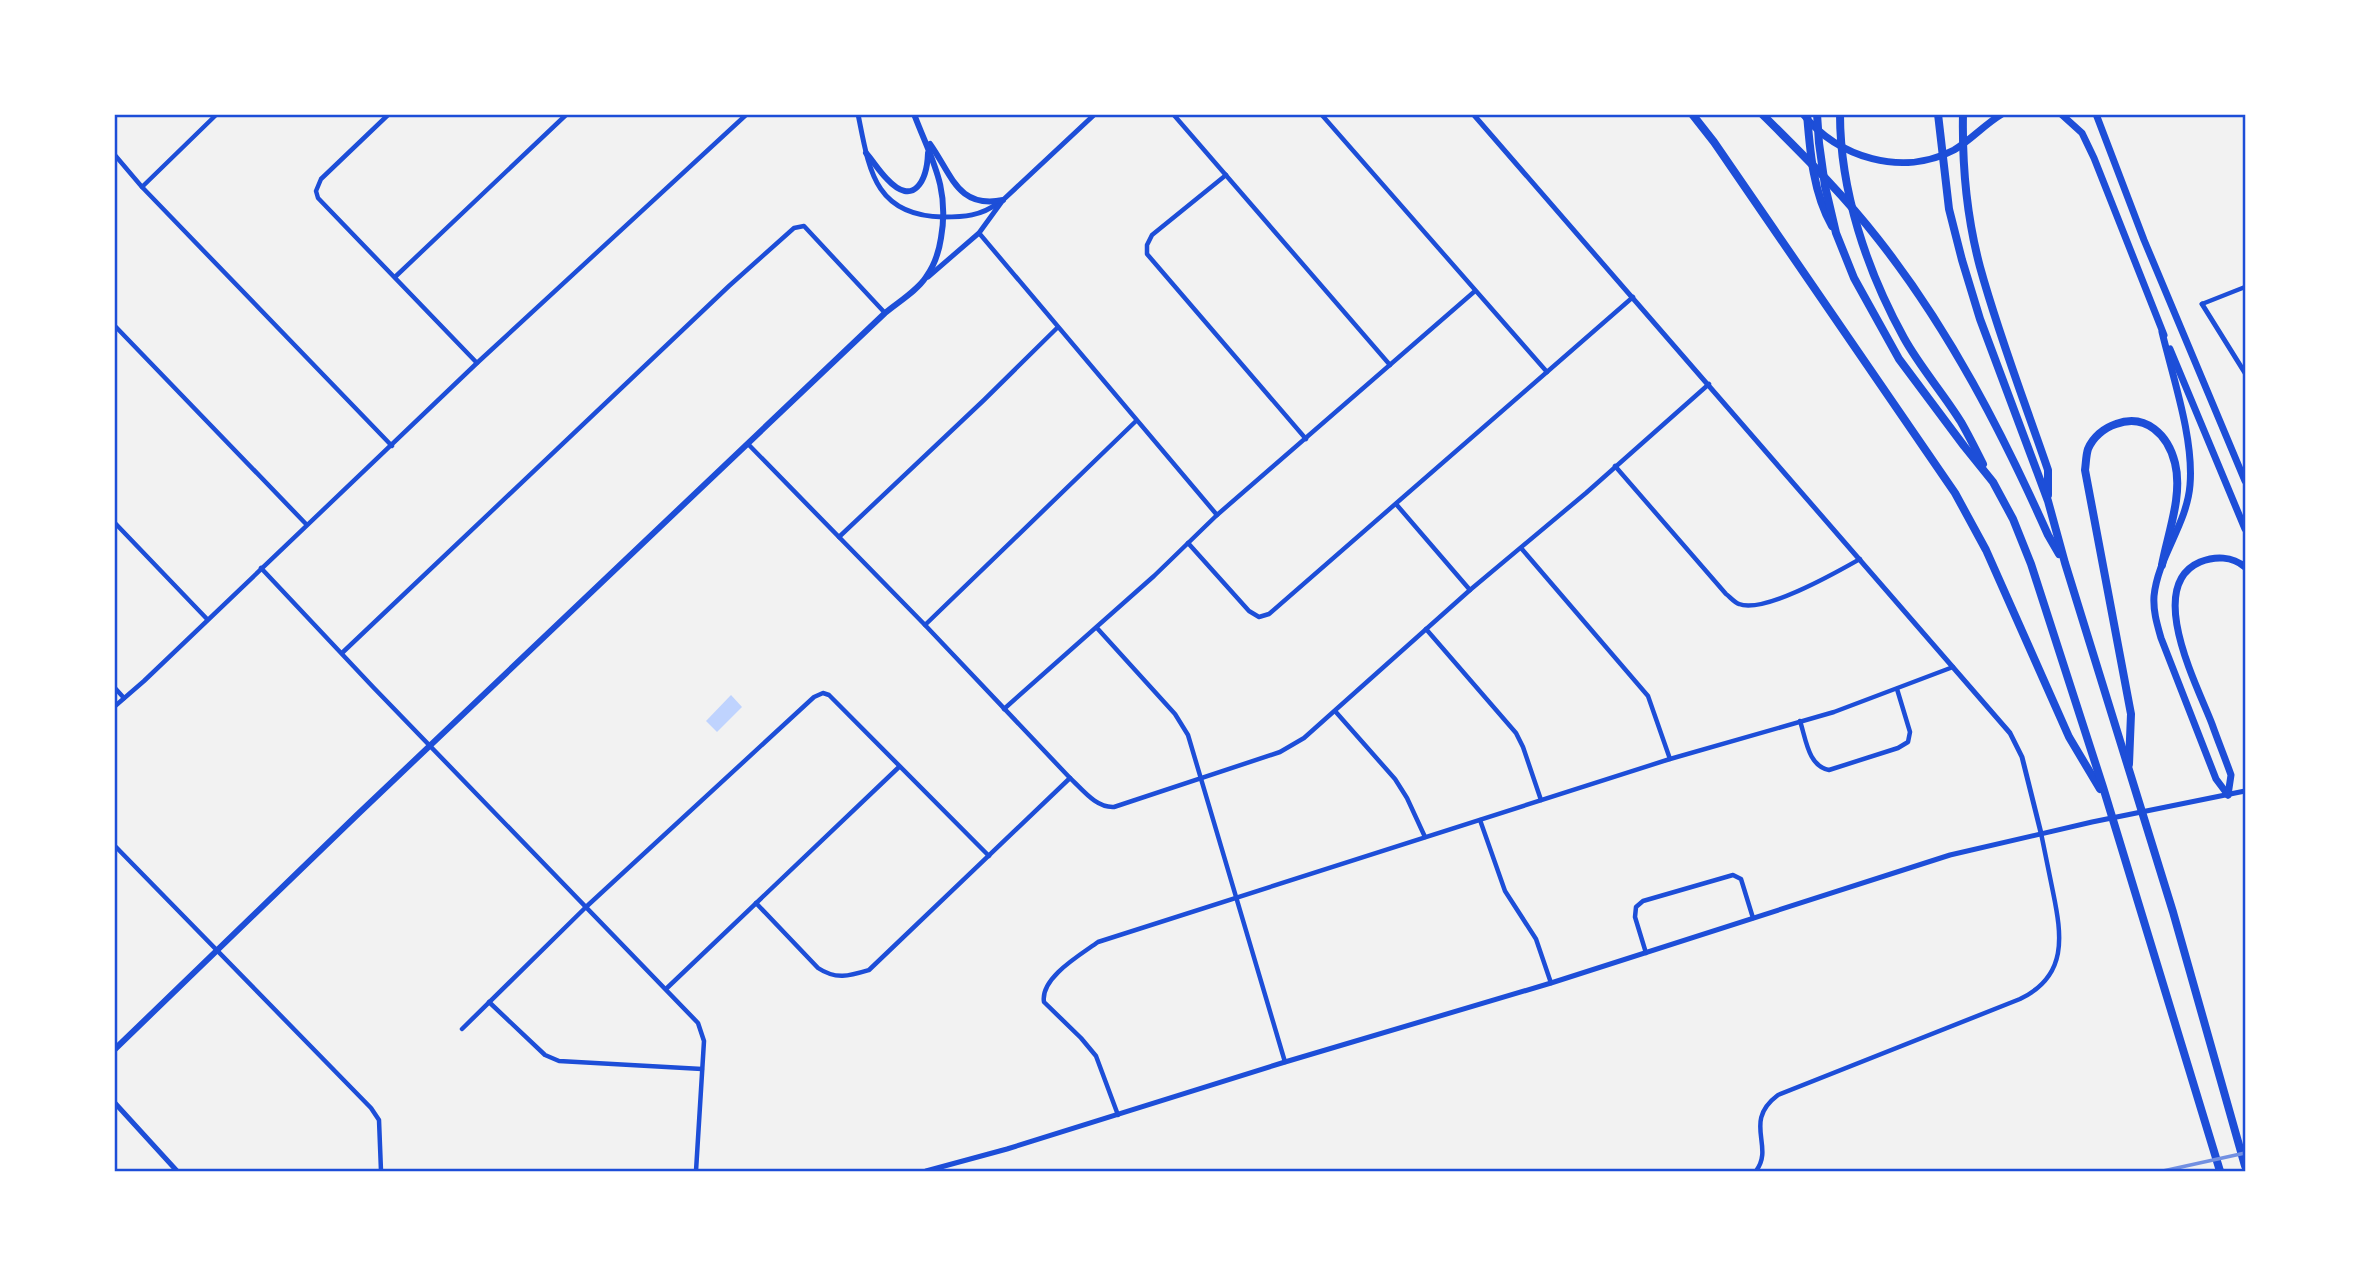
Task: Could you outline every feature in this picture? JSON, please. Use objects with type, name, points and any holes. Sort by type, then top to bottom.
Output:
[{"type":"highway","points":[[1692,114],[1955,493],[1986,550],[2069,737],[2106,800]]},
{"type":"highway","points":[[1762,114],[1804,155],[1876,237],[1912,285],[1977,389],[2048,535],[2064,562]]},
{"type":"highway","points":[[1805,114],[1815,128],[1856,155],[1905,162],[1930,158],[1955,149],[2002,114]]},
{"type":"highway","points":[[1805,114],[1820,199],[1825,215],[1836,233]]},
{"type":"highway","points":[[1817,114],[1825,186],[1836,233],[1854,278],[1899,359],[1993,482]]},
{"type":"highway","points":[[1840,114],[1843,165],[1867,258],[1905,339],[1960,422],[2013,519],[2031,564],[2220,1171]]},
{"type":"highway","points":[[1938,114],[1949,209],[1962,260],[1980,319],[2048,501],[2064,562],[2173,912],[2245,1166]]},
{"type":"highway","points":[[1964,114],[1965,181],[1980,266],[2048,470],[2048,501]]},
{"type":"highway","points":[[2061,114],[2082,133],[2094,158],[2162,332],[2245,529]]},
{"type":"highway","points":[[2096,114],[2144,240],[2245,481]]},
{"type":"highway","points":[[2162,332],[2188,440],[2191,470],[2188,499],[2162,565]]},
{"type":"highway","points":[[2129,770],[2131,714],[2085,470],[2088,450],[2094,439],[2109,426],[2123,422],[2145,423],[2156,430],[2170,447],[2176,464],[2174,509],[2154,596],[2155,615],[2161,638],[2216,779],[2228,795]]},
{"type":"highway","points":[[2231,445],[2245,466]]},
{"type":"highway","points":[[2228,795],[2231,775],[2178,634],[2174,604],[2182,577],[2196,564],[2223,558],[2239,562],[2245,567]]},
{"type":"main road","points":[[114,1050],[216,949],[885,313],[925,279],[939,250],[945,217],[941,183],[914,114]]},
{"type":"main road","points":[[866,153],[896,187],[904,190],[916,189],[923,181],[928,166],[928,152],[922,134]]},
{"type":"main road","points":[[922,134],[954,181],[970,198],[987,203],[1003,200]]},
{"type":"street","points":[[142,187],[217,114]]},
{"type":"street","points":[[389,114],[321,179],[316,191],[318,198],[477,363]]},
{"type":"street","points":[[395,277],[567,114]]},
{"type":"street","points":[[114,707],[477,363],[747,114]]},
{"type":"street","points":[[858,114],[875,182],[889,200],[910,213],[945,217],[980,214],[1003,200]]},
{"type":"street","points":[[925,279],[979,233],[1003,200],[1096,114]]},
{"type":"street","points":[[1173,114],[1390,365]]},
{"type":"street","points":[[1321,114],[1547,372]]},
{"type":"street","points":[[1473,114],[1954,667],[2016,742],[2022,757],[2059,923],[2060,940],[2056,963],[2048,978],[2037,990],[2020,999],[1778,1095],[1764,1108],[1761,1116],[1759,1126],[1762,1161],[1756,1171]]},
{"type":"street","points":[[114,154],[142,187],[392,446]]},
{"type":"street","points":[[1226,175],[1152,235],[1147,245],[1147,254],[1306,440]]},
{"type":"street","points":[[342,653],[729,286],[794,228],[804,226],[885,313]]},
{"type":"street","points":[[979,233],[1217,515]]},
{"type":"street","points":[[2244,374],[2202,304],[2245,287]]},
{"type":"street","points":[[1004,709],[1217,515],[1475,291]]},
{"type":"street","points":[[1188,543],[1250,611],[1259,617],[1269,614],[1633,298]]},
{"type":"street","points":[[114,325],[306,524]]},
{"type":"street","points":[[839,537],[1057,328]]},
{"type":"street","points":[[748,444],[1070,778],[1096,802],[1106,807],[1114,807],[1280,752],[1304,738],[1470,590],[1709,384]]},
{"type":"street","points":[[925,625],[1136,421]]},
{"type":"street","points":[[1615,466],[1726,594],[1738,604],[1751,606],[1793,594],[1860,559]]},
{"type":"street","points":[[1396,504],[1470,590]]},
{"type":"street","points":[[114,522],[207,619]]},
{"type":"street","points":[[1521,548],[1648,696],[1670,760]]},
{"type":"street","points":[[261,568],[430,747],[691,1013],[702,1031],[704,1041],[696,1171]]},
{"type":"street","points":[[1096,628],[1188,734],[1285,1062]]},
{"type":"street","points":[[1426,629],[1516,733],[1541,800]]},
{"type":"street","points":[[1118,1115],[1096,1056],[1082,1038],[1044,1002],[1044,988],[1065,966],[1098,942],[1541,800],[1833,712],[1954,667]]},
{"type":"street","points":[[114,687],[124,698]]},
{"type":"street","points":[[1800,721],[1814,762],[1819,768],[1829,770],[1898,748],[1908,742],[1910,732],[1897,689]]},
{"type":"street","points":[[461,1029],[586,907],[814,697],[823,693],[829,695],[989,856]]},
{"type":"street","points":[[1335,711],[1395,779],[1425,837]]},
{"type":"street","points":[[667,988],[900,767]]},
{"type":"street","points":[[755,903],[818,968],[829,975],[856,974],[869,970],[1070,778]]},
{"type":"street","points":[[926,1171],[1551,983],[1950,855],[2092,822],[2245,791]]},
{"type":"street","points":[[1480,820],[1505,891],[1536,939],[1551,983]]},
{"type":"street","points":[[114,845],[371,1108],[379,1120],[381,1171]]},
{"type":"street","points":[[1646,953],[1635,916],[1636,907],[1643,901],[1733,875],[1741,878],[1753,918]]},
{"type":"street","points":[[489,1002],[545,1055],[559,1061],[702,1069]]},
{"type":"street","points":[[114,1102],[177,1171]]},
{"type":"water","points":[[731,695],[742,707],[717,732],[706,721]]},
{"type":"railway","points":[[2163,1171],[2245,1153]]}]
